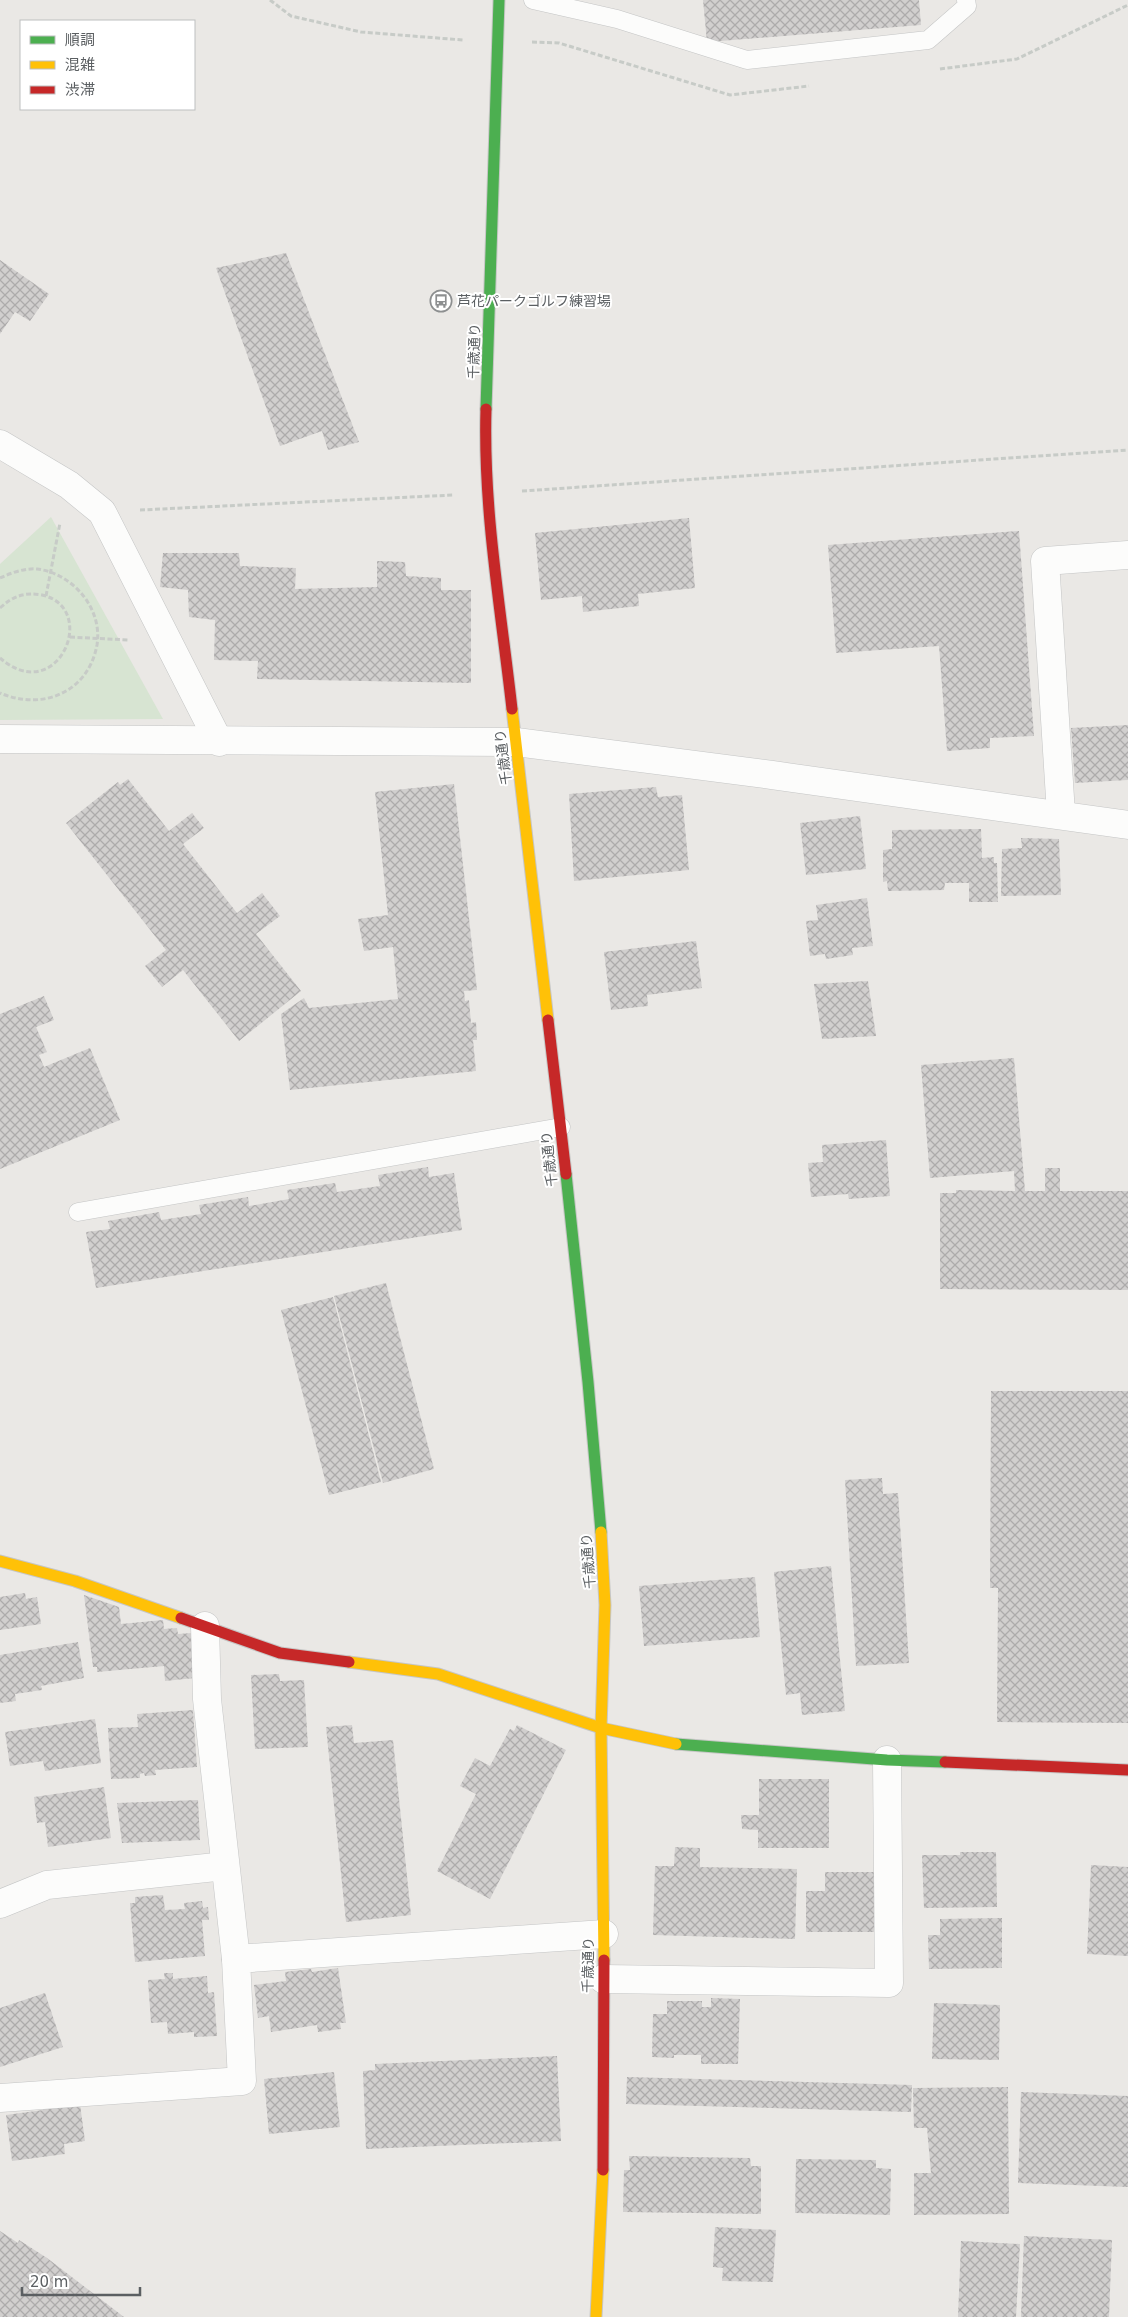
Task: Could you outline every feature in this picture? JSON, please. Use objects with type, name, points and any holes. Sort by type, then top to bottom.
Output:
[{"type":"street","name":"千歳通り","points":[[499,0],[486,456],[488,493],[561,1127],[588,1382],[603,1558],[605,1605],[601,1728],[604,1934],[604,2148],[596,2317]]},
{"type":"street","points":[[0,444],[69,486],[102,512],[219,742]]},
{"type":"street","points":[[1060,814],[1045,560],[1128,555]]},
{"type":"street","points":[[0,739],[219,742],[516,742],[1060,814],[1128,825]]},
{"type":"street","points":[[0,1561],[75,1582],[280,1653],[438,1674],[601,1728],[668,1743],[887,1760],[1128,1770]]},
{"type":"street","points":[[0,2098],[242,2081],[236,1958],[207,1699],[205,1626]]},
{"type":"street","points":[[603,1978],[889,1983],[887,1760]]},
{"type":"street","points":[[0,1904],[47,1885],[225,1866]]},
{"type":"street","points":[[236,1958],[604,1934]]},
{"type":"lane","points":[[534,0],[618,20],[747,60],[928,40],[966,6],[966,0]]},
{"type":"lane","points":[[78,1212],[561,1127]]},
{"type":"path","points":[[102,512],[488,493],[1128,450]]},
{"type":"path","points":[[46,596],[49,572],[69,486]]},
{"type":"path","points":[[0,578],[14,572],[36,569],[57,574],[75,585],[89,603],[96,623],[97,639],[90,665],[77,683],[59,696],[38,701],[16,700],[0,693]]},
{"type":"path","points":[[0,608],[20,594],[46,596],[57,603],[65,613],[70,625],[70,637],[66,651],[48,669],[35,672],[22,671],[10,667],[0,658]]},
{"type":"path","points":[[70,637],[168,642]]},
{"type":"green space","points":[[51,517],[163,719],[0,720],[0,564]]},
{"type":"building","points":[[703,0],[919,0],[921,25],[707,42]]},
{"type":"building","points":[[286,253],[359,442],[328,450],[322,431],[280,446],[216,268]]},
{"type":"building","points":[[0,260],[49,294],[30,321],[15,312],[0,334]]},
{"type":"building","points":[[689,518],[695,588],[638,594],[639,606],[583,612],[582,596],[541,600],[535,533]]},
{"type":"building","points":[[1019,531],[1034,736],[990,738],[990,748],[947,751],[939,646],[836,653],[828,545]]},
{"type":"building","points":[[163,553],[239,553],[240,566],[296,568],[295,589],[377,587],[377,561],[405,562],[406,576],[441,578],[441,590],[471,590],[471,683],[257,679],[258,661],[214,660],[215,620],[189,617],[188,590],[160,587]]},
{"type":"building","points":[[1128,725],[1128,780],[1075,783],[1071,728]]},
{"type":"building","points":[[128,779],[169,831],[192,813],[204,828],[183,844],[237,913],[262,893],[280,916],[256,934],[301,991],[239,1041],[183,970],[162,987],[145,966],[166,950],[66,823],[118,782],[120,785]]},
{"type":"building","points":[[454,784],[477,990],[464,991],[465,1001],[469,1000],[471,1023],[476,1022],[477,1040],[473,1040],[476,1071],[290,1090],[281,1014],[304,998],[309,1008],[398,999],[393,947],[364,951],[358,919],[388,915],[375,792]]},
{"type":"building","points":[[656,787],[658,797],[682,795],[689,870],[574,881],[569,794]]},
{"type":"building","points":[[860,816],[866,869],[806,875],[800,823]]},
{"type":"building","points":[[981,829],[982,858],[994,857],[994,863],[997,863],[998,902],[969,902],[969,883],[945,883],[944,890],[888,891],[887,881],[883,882],[883,850],[892,849],[892,830]]},
{"type":"building","points":[[1021,838],[1059,839],[1061,895],[1001,896],[1002,849],[1022,848]]},
{"type":"building","points":[[867,898],[873,946],[852,948],[853,955],[826,959],[825,954],[810,956],[806,921],[818,920],[816,905]]},
{"type":"building","points":[[696,941],[702,988],[647,995],[648,1006],[611,1010],[604,952]]},
{"type":"building","points":[[868,981],[876,1036],[822,1039],[814,984]]},
{"type":"building","points":[[44,996],[54,1020],[36,1027],[47,1052],[39,1055],[44,1067],[90,1048],[120,1120],[0,1169],[0,1014]]},
{"type":"building","points":[[1014,1058],[1025,1191],[1045,1191],[1045,1168],[1060,1168],[1060,1191],[1128,1191],[1128,1290],[940,1289],[940,1193],[956,1193],[956,1190],[1015,1191],[1014,1171],[930,1178],[921,1065]]},
{"type":"building","points":[[886,1140],[890,1196],[849,1199],[848,1194],[811,1197],[808,1163],[823,1162],[822,1145]]},
{"type":"building","points":[[428,1167],[429,1177],[454,1173],[462,1230],[96,1288],[86,1232],[110,1229],[108,1221],[159,1212],[161,1220],[201,1214],[199,1205],[248,1197],[249,1206],[289,1199],[287,1190],[335,1183],[337,1192],[380,1186],[378,1175]]},
{"type":"building","points":[[386,1283],[434,1469],[383,1483],[334,1296]]},
{"type":"building","points":[[333,1297],[381,1482],[329,1495],[281,1310]]},
{"type":"building","points":[[991,1391],[1128,1391],[1128,1723],[997,1722],[998,1588],[990,1588]]},
{"type":"building","points":[[882,1478],[883,1494],[898,1493],[909,1663],[856,1666],[845,1480]]},
{"type":"building","points":[[831,1566],[845,1711],[802,1715],[800,1693],[786,1695],[774,1572]]},
{"type":"building","points":[[755,1577],[760,1637],[644,1646],[639,1586]]},
{"type":"building","points":[[25,1593],[26,1599],[37,1597],[41,1624],[0,1630],[0,1597]]},
{"type":"building","points":[[84,1595],[119,1607],[121,1624],[163,1620],[164,1629],[177,1628],[178,1634],[192,1633],[195,1678],[165,1681],[164,1666],[97,1672],[97,1667],[93,1667]]},
{"type":"building","points":[[78,1642],[84,1678],[41,1686],[42,1690],[15,1694],[16,1701],[0,1703],[0,1655]]},
{"type":"building","points":[[279,1674],[280,1681],[304,1680],[308,1747],[255,1749],[251,1675]]},
{"type":"building","points":[[193,1710],[197,1767],[155,1770],[156,1775],[145,1776],[144,1773],[140,1774],[140,1778],[111,1779],[108,1728],[138,1727],[137,1714]]},
{"type":"building","points":[[95,1719],[101,1763],[45,1771],[43,1761],[10,1766],[5,1732]]},
{"type":"building","points":[[352,1725],[354,1743],[393,1740],[411,1915],[346,1922],[326,1727]]},
{"type":"building","points":[[517,1725],[566,1750],[490,1899],[437,1871],[476,1794],[460,1786],[475,1758],[490,1766],[510,1729],[514,1731]]},
{"type":"building","points":[[759,1779],[829,1779],[829,1848],[758,1848],[758,1830],[742,1829],[741,1815],[759,1815]]},
{"type":"building","points":[[104,1787],[111,1838],[48,1847],[45,1822],[37,1823],[34,1797]]},
{"type":"building","points":[[198,1800],[200,1840],[122,1843],[117,1803]]},
{"type":"building","points":[[675,1847],[700,1848],[700,1867],[797,1869],[795,1939],[653,1935],[655,1866],[674,1866]]},
{"type":"building","points":[[960,1852],[996,1852],[997,1907],[924,1908],[922,1855],[960,1855]]},
{"type":"building","points":[[1091,1865],[1128,1867],[1128,1956],[1087,1954]]},
{"type":"building","points":[[825,1872],[882,1872],[883,1932],[806,1932],[806,1891],[825,1891]]},
{"type":"building","points":[[163,1895],[165,1910],[185,1909],[184,1903],[202,1901],[203,1908],[208,1907],[209,1920],[202,1920],[205,1956],[135,1962],[130,1903],[135,1903],[135,1897]]},
{"type":"building","points":[[1002,1918],[1002,1968],[929,1969],[928,1935],[940,1935],[940,1919]]},
{"type":"building","points":[[338,1968],[346,2023],[340,2023],[341,2029],[318,2032],[317,2025],[271,2032],[269,2016],[258,2018],[254,1985],[286,1981],[285,1972],[311,1969],[312,1972]]},
{"type":"building","points":[[164,1973],[173,1973],[173,1979],[207,1976],[208,1993],[214,1992],[217,2036],[194,2037],[194,2032],[168,2034],[167,2022],[151,2023],[148,1980],[165,1979]]},
{"type":"building","points":[[45,1993],[63,2047],[0,2067],[0,2008]]},
{"type":"building","points":[[711,1998],[740,1999],[738,2064],[701,2064],[701,2055],[674,2055],[674,2058],[652,2057],[653,2014],[667,2014],[667,2001],[702,2001],[702,2007],[711,2007]]},
{"type":"building","points":[[934,2003],[1000,2005],[999,2060],[932,2059]]},
{"type":"building","points":[[557,2056],[561,2141],[366,2149],[363,2071],[375,2070],[375,2064]]},
{"type":"building","points":[[334,2072],[340,2127],[269,2134],[264,2079]]},
{"type":"building","points":[[627,2077],[912,2085],[911,2112],[626,2104]]},
{"type":"building","points":[[1008,2087],[1009,2214],[914,2215],[914,2173],[931,2173],[927,2128],[914,2128],[913,2088]]},
{"type":"building","points":[[1021,2092],[1128,2096],[1128,2187],[1018,2183]]},
{"type":"building","points":[[79,2097],[85,2141],[64,2144],[65,2154],[12,2161],[6,2115],[43,2110],[42,2102]]},
{"type":"building","points":[[629,2156],[750,2158],[751,2166],[761,2166],[761,2214],[623,2212],[624,2170],[630,2170]]},
{"type":"building","points":[[796,2159],[876,2160],[876,2168],[891,2169],[890,2215],[795,2213]]},
{"type":"building","points":[[715,2227],[776,2230],[773,2282],[722,2281],[723,2268],[713,2267]]},
{"type":"building","points":[[0,2231],[18,2243],[19,2240],[47,2258],[124,2317],[0,2317]]},
{"type":"building","points":[[1024,2236],[1112,2240],[1109,2317],[1021,2317]]},
{"type":"building","points":[[961,2241],[1020,2244],[1016,2317],[958,2317]]},
{"type":"traffic: fast","points":[[486,409],[499,0]]},
{"type":"traffic: fast","points":[[566,1174],[588,1382],[601,1532]]},
{"type":"traffic: fast","points":[[676,1744],[887,1760],[945,1762]]},
{"type":"traffic: slow","points":[[512,709],[548,1020]]},
{"type":"traffic: slow","points":[[601,1532],[605,1605],[601,1728],[604,1960]]},
{"type":"traffic: slow","points":[[0,1561],[75,1581],[181,1618]]},
{"type":"traffic: slow","points":[[349,1662],[438,1674],[601,1728],[676,1744]]},
{"type":"traffic: slow","points":[[596,2317],[603,2170]]},
{"type":"traffic: jam","points":[[486,409],[487,485],[490,522],[512,709]]},
{"type":"traffic: jam","points":[[548,1020],[566,1174]]},
{"type":"traffic: jam","points":[[181,1618],[280,1653],[349,1662]]},
{"type":"traffic: jam","points":[[945,1762],[1128,1770]]},
{"type":"traffic: jam","points":[[603,2170],[604,1960]]},
{"type":"place","name":"芦花パークゴルフ練習場","points":[[441,301]]}]
